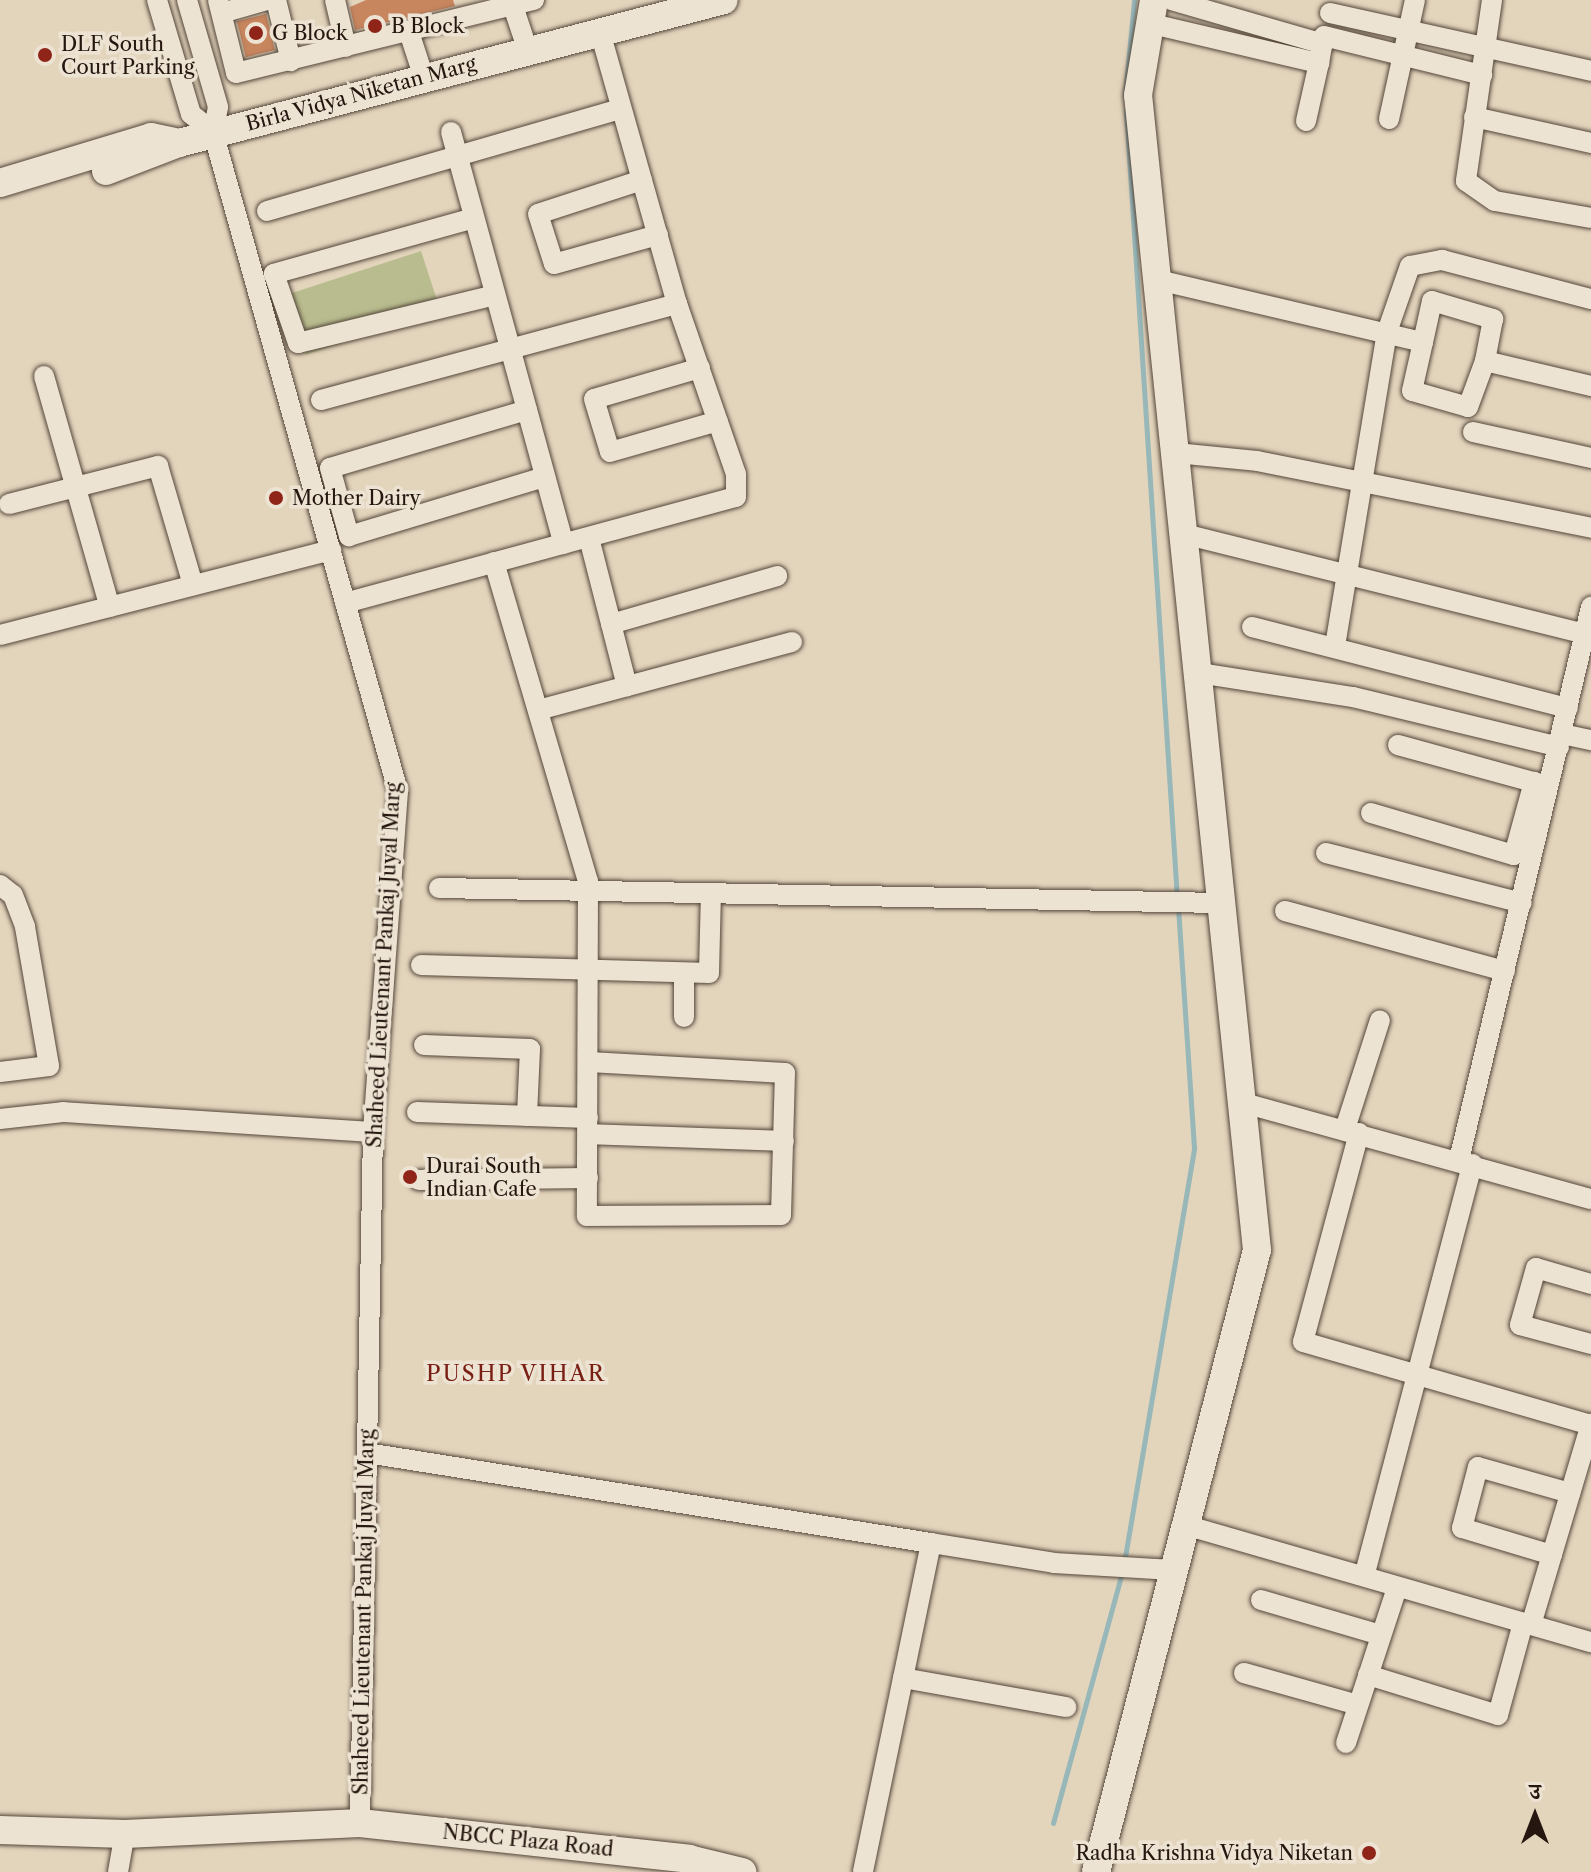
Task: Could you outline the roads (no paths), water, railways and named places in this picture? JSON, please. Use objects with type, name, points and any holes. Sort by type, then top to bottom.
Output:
[{"type":"street","name":"Shaheed Lieutenant Pankaj Juyal Marg","points":[[157,0],[191,114],[213,132]]},
{"type":"street","name":"Shaheed Lieutenant Pankaj Juyal Marg","points":[[187,0],[218,107],[213,132],[398,791],[373,1132],[360,1823]]},
{"type":"street","points":[[267,0],[220,6],[236,73],[534,0]]},
{"type":"street","points":[[276,0],[291,61]]},
{"type":"street","points":[[335,0],[346,47]]},
{"type":"street","name":"Birla Vidya Niketan Marg","points":[[0,183],[151,137],[179,143],[724,0]]},
{"type":"street","points":[[1171,0],[1322,48]]},
{"type":"street","points":[[1389,119],[1415,0]]},
{"type":"street","points":[[1492,0],[1466,181],[1476,193],[1591,218]]},
{"type":"street","points":[[513,6],[528,51]]},
{"type":"street","points":[[1306,121],[1331,6],[1409,32],[1486,51],[1591,71]]},
{"type":"street","points":[[1096,1872],[1257,1250],[1138,95],[1151,12],[1322,48],[1404,55],[1482,75]]},
{"type":"street","points":[[409,32],[424,78]]},
{"type":"street","points":[[345,603],[736,497],[718,421],[677,304],[600,32]]},
{"type":"street","points":[[267,211],[621,109]]},
{"type":"street","points":[[1474,117],[1591,143]]},
{"type":"street","points":[[451,132],[564,544]]},
{"type":"street","points":[[0,202],[157,156],[179,143]]},
{"type":"street","points":[[642,180],[538,214],[554,264],[658,235]]},
{"type":"street","points":[[474,218],[274,274],[298,343],[495,295]]},
{"type":"street","points":[[1335,646],[1350,571],[1387,332],[1402,280],[1424,258],[1591,299]]},
{"type":"street","points":[[1158,280],[1423,342]]},
{"type":"street","points":[[1432,301],[1493,319],[1485,361],[1468,407],[1412,391],[1432,301]]},
{"type":"street","points":[[321,400],[677,304]]},
{"type":"street","points":[[1485,361],[1591,386]]},
{"type":"street","points":[[700,368],[594,399],[610,452],[718,421]]},
{"type":"street","points":[[44,376],[110,607]]},
{"type":"street","points":[[527,410],[330,468],[349,536],[545,477]]},
{"type":"street","points":[[1473,432],[1591,458]]},
{"type":"street","points":[[1176,453],[1363,482],[1591,528]]},
{"type":"street","points":[[9,504],[158,466],[193,585]]},
{"type":"street","points":[[1184,534],[1350,571],[1585,634]]},
{"type":"street","points":[[589,538],[627,686]]},
{"type":"street","points":[[0,635],[331,550]]},
{"type":"street","points":[[494,562],[589,891],[591,973],[589,1062],[587,1216],[781,1215],[785,1073],[589,1062]]},
{"type":"street","points":[[611,624],[777,576]]},
{"type":"street","points":[[1371,813],[1514,855],[1561,741],[1591,609]]},
{"type":"street","points":[[1252,627],[1568,708]]},
{"type":"street","points":[[538,710],[792,642]]},
{"type":"street","points":[[1199,673],[1353,697],[1561,741],[1591,740]]},
{"type":"street","points":[[1398,745],[1542,784]]},
{"type":"street","points":[[1365,1573],[1416,1377],[1466,1162],[1522,903],[1542,784]]},
{"type":"street","points":[[1326,853],[1522,903]]},
{"type":"street","points":[[0,885],[13,895],[25,927],[49,1066],[0,1072]]},
{"type":"street","points":[[439,888],[1223,903]]},
{"type":"street","points":[[421,965],[591,973],[709,973],[711,893]]},
{"type":"street","points":[[1285,911],[1505,971]]},
{"type":"street","points":[[684,973],[684,1017]]},
{"type":"street","points":[[1368,1675],[1498,1715],[1552,1555],[1591,1424],[1416,1377],[1303,1342],[1380,1020]]},
{"type":"street","points":[[424,1045],[530,1049],[527,1116]]},
{"type":"street","points":[[1244,1103],[1591,1199]]},
{"type":"street","points":[[0,1119],[63,1112],[373,1132]]},
{"type":"street","points":[[417,1112],[527,1116],[588,1126],[784,1141]]},
{"type":"street","points":[[419,1180],[588,1178]]},
{"type":"street","points":[[1591,1284],[1536,1268],[1520,1325],[1591,1344]]},
{"type":"street","points":[[367,1453],[1054,1563],[1173,1570]]},
{"type":"street","points":[[1552,1555],[1462,1528],[1478,1467],[1570,1493]]},
{"type":"street","points":[[1185,1525],[1365,1573],[1397,1588],[1591,1642]]},
{"type":"street","points":[[863,1872],[931,1543]]},
{"type":"street","points":[[1346,1743],[1397,1588]]},
{"type":"street","points":[[1261,1600],[1381,1635]]},
{"type":"street","points":[[1244,1673],[1358,1705]]},
{"type":"street","points":[[903,1678],[1066,1707]]},
{"type":"street","name":"NBCC Plaza Road","points":[[0,1830],[125,1834],[360,1823],[625,1862],[742,1872]]},
{"type":"street","points":[[118,1872],[125,1834]]},
{"type":"waterway","points":[[1125,96],[1134,0]]},
{"type":"waterway","points":[[1126,110],[1177,898]]},
{"type":"waterway","points":[[1124,1563],[1194,1148],[1178,908]]},
{"type":"waterway","points":[[1053,1823],[1122,1573]]},
{"type":"place","name":"B Block","points":[[375,26]]},
{"type":"place","name":"G Block","points":[[256,33]]},
{"type":"place","name":"DLF South Court Parking","points":[[45,55]]},
{"type":"place","name":"Mother Dairy","points":[[276,498]]},
{"type":"place","name":"Durai South Indian Cafe","points":[[410,1177]]},
{"type":"place","name":"Radha Krishna Vidya Niketan","points":[[1369,1853]]},
{"type":"district","name":"PUSHP VIHAR","points":[[516,1374]]}]
